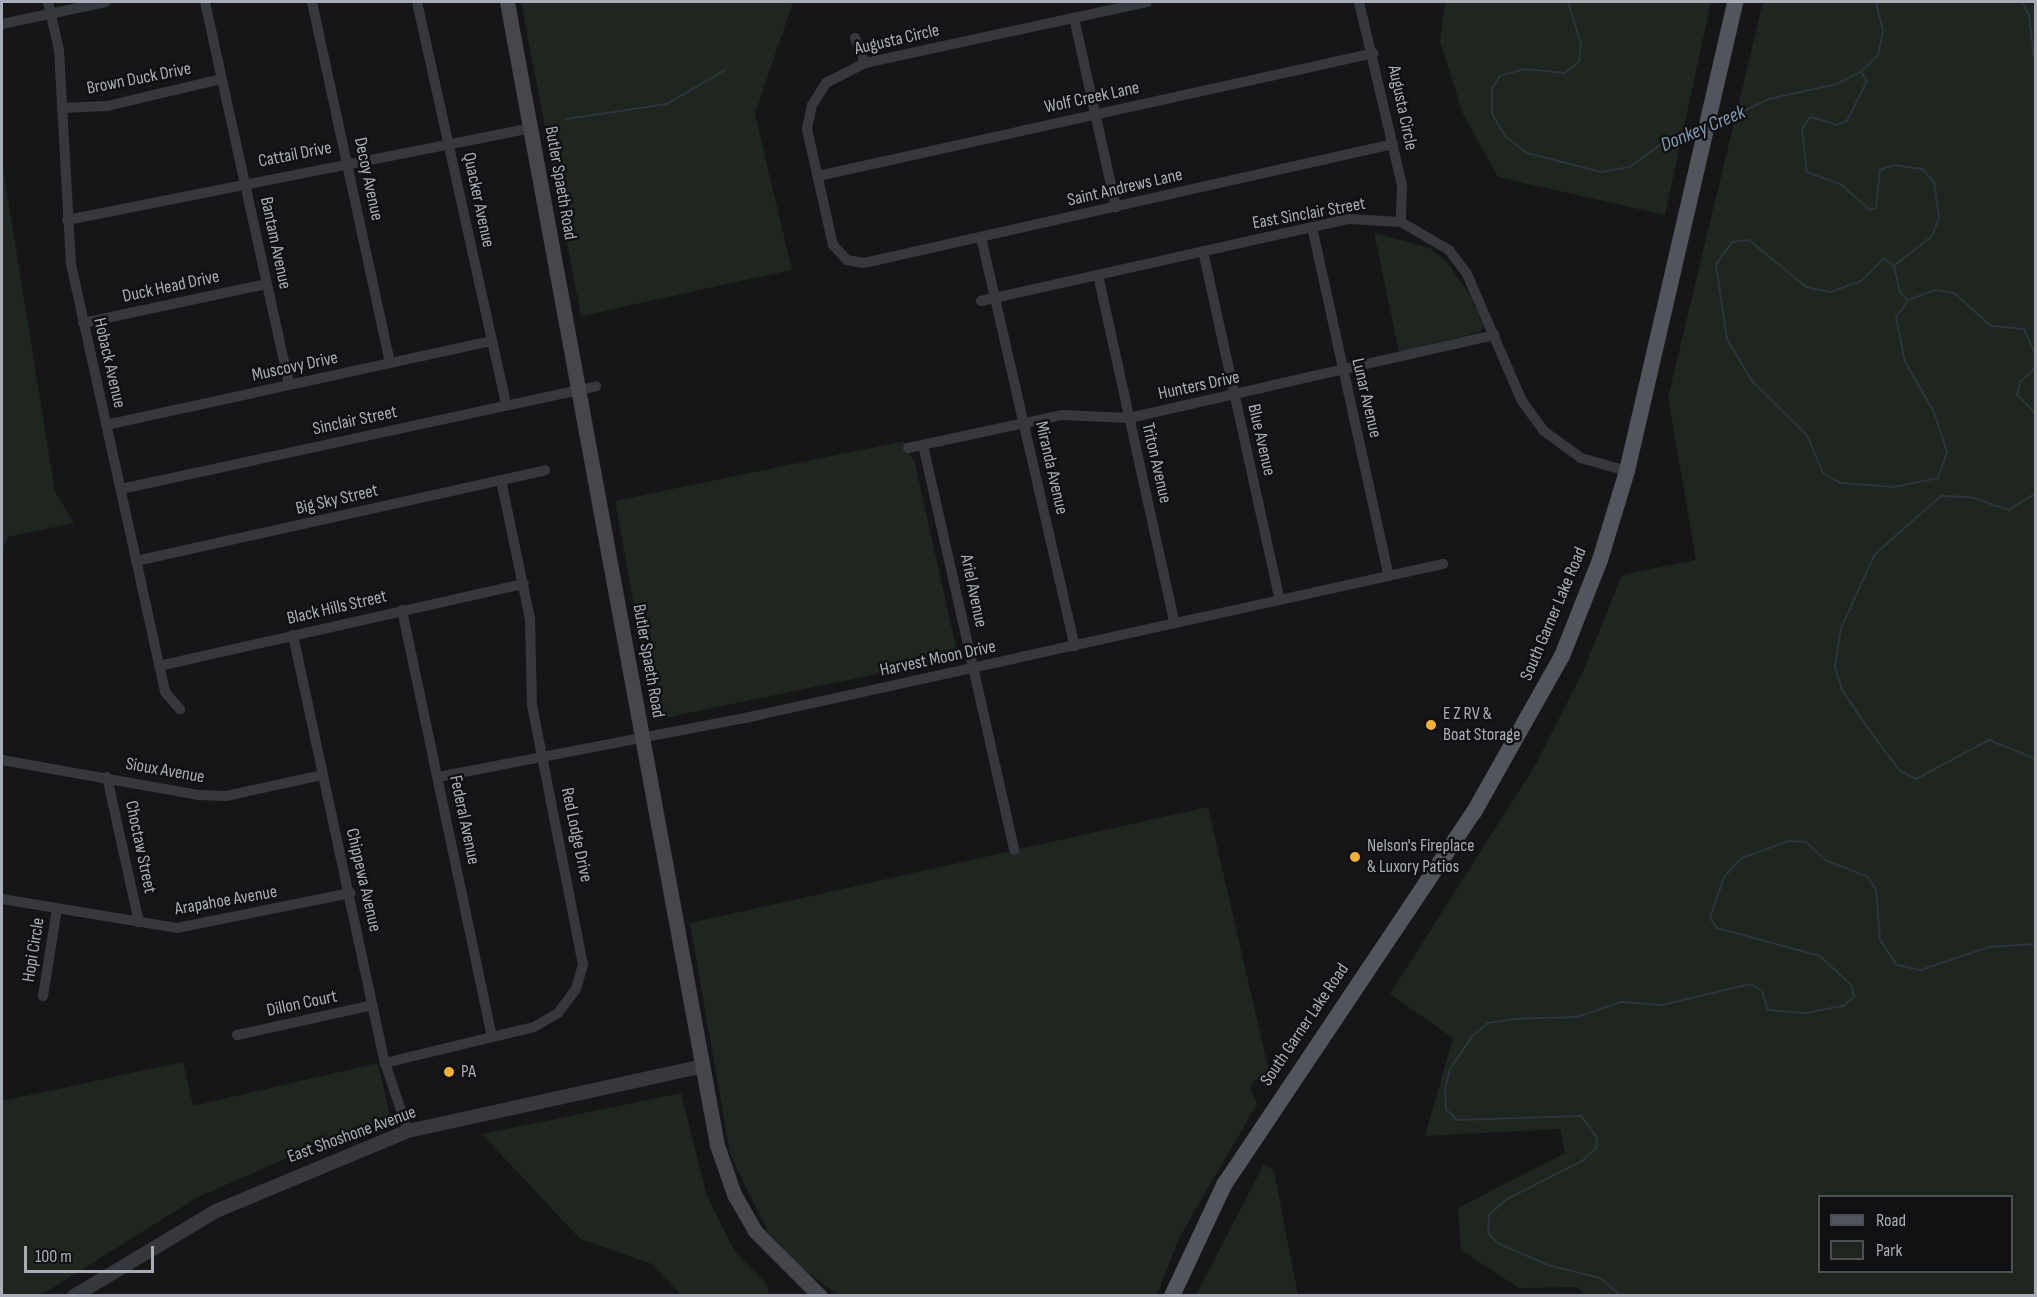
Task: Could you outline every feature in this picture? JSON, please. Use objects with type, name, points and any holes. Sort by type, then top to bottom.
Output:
[{"type":"main road","name":"Butler Spaeth Road","points":[[507,2],[717,1145],[734,1194],[768,1248],[820,1296]]},
{"type":"main road","name":"South Garner Lake Road","points":[[1172,1296],[1224,1185],[1512,751],[1562,656],[1600,560],[1627,471],[1735,2]]},
{"type":"street","name":"Hoback Avenue","points":[[48,2],[63,108],[67,220],[83,323],[165,692],[180,709]]},
{"type":"street","points":[[2,24],[106,2]]},
{"type":"street","name":"Bantam Avenue","points":[[206,2],[289,386]]},
{"type":"street","name":"Decoy Avenue","points":[[312,2],[390,363]]},
{"type":"street","name":"Quacker Avenue","points":[[417,2],[506,405]]},
{"type":"street","name":"Augusta Circle","points":[[864,263],[847,260],[833,245],[807,129],[812,105],[826,83],[865,63],[1147,2]]},
{"type":"street","name":"Augusta Circle","points":[[1359,2],[1374,53],[1402,186],[1401,222]]},
{"type":"street","points":[[1074,18],[1116,207]]},
{"type":"street","points":[[855,38],[865,63]]},
{"type":"street","name":"Wolf Creek Lane","points":[[818,176],[1374,53]]},
{"type":"street","name":"Brown Duck Drive","points":[[63,108],[107,106],[221,79]]},
{"type":"street","name":"Cattail Drive","points":[[67,220],[244,181],[530,128]]},
{"type":"street","name":"Saint Andrews Lane","points":[[864,263],[1393,144]]},
{"type":"street","name":"East Sinclair Street","points":[[981,301],[1349,219],[1401,222],[1449,250],[1467,274],[1522,401],[1544,431],[1581,458],[1627,471]]},
{"type":"street","name":"Lunar Avenue","points":[[1312,227],[1389,576]]},
{"type":"street","name":"Miranda Avenue","points":[[981,237],[1075,646]]},
{"type":"street","name":"Blue Avenue","points":[[1203,251],[1280,600]]},
{"type":"street","name":"Triton Avenue","points":[[1098,275],[1175,624]]},
{"type":"street","name":"Duck Head Drive","points":[[83,323],[266,284]]},
{"type":"street","name":"Hunters Drive","points":[[908,448],[1062,415],[1129,418],[1495,335]]},
{"type":"street","name":"Muscovy Drive","points":[[106,425],[492,341]]},
{"type":"street","name":"Sinclair Street","points":[[121,489],[596,386]]},
{"type":"street","name":"Ariel Avenue","points":[[923,445],[1014,849]]},
{"type":"street","name":"Big Sky Street","points":[[136,561],[545,470]]},
{"type":"street","name":"Red Lodge Drive","points":[[385,1063],[534,1027],[558,1013],[576,989],[583,965],[532,706],[530,619],[501,480]]},
{"type":"street","name":"Harvest Moon Drive","points":[[438,777],[973,668],[1443,564]]},
{"type":"street","name":"Black Hills Street","points":[[159,666],[293,634],[524,584]]},
{"type":"street","name":"Federal Avenue","points":[[402,610],[492,1036]]},
{"type":"street","name":"Chippewa Avenue","points":[[293,634],[385,1063],[408,1131]]},
{"type":"street","name":"Sioux Avenue","points":[[2,760],[226,796],[322,775]]},
{"type":"street","name":"Choctaw Street","points":[[107,777],[139,923]]},
{"type":"street","name":"Arapahoe Avenue","points":[[2,899],[139,923],[201,926],[350,893]]},
{"type":"street","name":"Hopi Circle","points":[[43,996],[57,909]]},
{"type":"street","name":"Dillon Court","points":[[237,1035],[373,1005]]},
{"type":"street","name":"East Shoshone Avenue","points":[[74,1296],[216,1211],[408,1131],[703,1066]]},
{"type":"green space","points":[[521,2],[793,2],[755,114],[792,270],[581,316]]},
{"type":"green space","points":[[1445,2],[1711,2],[1665,215],[1498,177],[1463,114],[1440,42]]},
{"type":"green space","points":[[1763,2],[2035,2],[2035,1295],[1586,1296],[1577,1287],[1519,1288],[1461,1250],[1458,1208],[1565,1153],[1560,1129],[1425,1136],[1453,1038],[1390,994],[1536,764],[1584,669],[1622,575],[1696,560],[1668,397]]},
{"type":"green space","points":[[2,162],[55,492],[74,523],[8,537],[2,550]]},
{"type":"green space","points":[[1374,233],[1430,248],[1446,261],[1470,295],[1484,327],[1480,332],[1399,352]]},
{"type":"green space","points":[[904,441],[915,464],[958,657],[655,720],[615,501]]},
{"type":"green space","points":[[1208,807],[1271,1080],[1255,1080],[1250,1088],[1257,1104],[1179,1238],[1157,1295],[838,1295],[801,1267],[768,1232],[730,1154],[690,923]]},
{"type":"green space","points":[[183,1062],[193,1106],[378,1063],[391,1120],[340,1135],[198,1197],[41,1295],[2,1295],[2,1101]]},
{"type":"green space","points":[[681,1093],[707,1196],[735,1252],[766,1283],[769,1295],[681,1295],[652,1264],[580,1239],[482,1134]]},
{"type":"green space","points":[[1264,1164],[1274,1171],[1298,1295],[1196,1295]]},
{"type":"waterway","name":"Donkey Creek","points":[[1568,2],[1581,44],[1579,62],[1565,73],[1524,69],[1500,76],[1492,89],[1492,114],[1506,137],[1527,153],[1601,172],[1630,167],[1664,142],[1698,131]]},
{"type":"waterway","name":"Donkey Creek","points":[[1714,125],[1769,99],[1836,84],[1861,72],[1878,55],[1883,31],[1876,2]]},
{"type":"waterway","name":"Donkey Creek","points":[[2022,2],[2029,15],[2036,73]]},
{"type":"waterway","points":[[566,119],[667,104],[725,70]]},
{"type":"waterway","points":[[1861,72],[1867,81],[1847,121],[1837,125],[1810,117],[1802,129],[1807,172],[1842,185],[1870,210],[1876,208],[1880,170],[1894,165],[1922,169],[1934,182],[1939,218],[1932,236],[1894,266],[1900,293],[1908,300],[1935,290],[1954,293],[1991,326],[2024,329],[2036,356]]},
{"type":"waterway","points":[[1894,266],[1884,258],[1861,281],[1831,292],[1806,287],[1749,240],[1732,242],[1716,265],[1727,339],[1752,381],[1807,435],[1823,473],[1840,483],[1894,487],[1938,478],[1947,452],[1934,412],[1905,362],[1896,317],[1908,300]]},
{"type":"waterway","points":[[2036,367],[2020,382],[2017,395],[2036,414]]},
{"type":"waterway","points":[[2036,493],[2009,510],[1970,497],[1941,496],[1875,554],[1841,628],[1835,667],[1842,690],[1864,723],[1899,770],[1916,779],[1989,740],[2036,759]]},
{"type":"waterway","points":[[1621,1296],[1600,1278],[1548,1265],[1497,1243],[1488,1233],[1489,1215],[1507,1199],[1582,1161],[1596,1148],[1597,1138],[1581,1116],[1457,1120],[1446,1109],[1445,1089],[1450,1069],[1472,1036],[1488,1023],[1512,1019],[1577,1017],[1621,1002],[1662,1005],[1750,984],[1762,991],[1768,1010],[1806,1013],[1843,1006],[1854,997],[1852,986],[1820,956],[1717,928],[1710,918],[1724,877],[1742,858],[1789,841],[1806,842],[1825,860],[1868,877],[1876,890],[1880,940],[1897,965],[1921,970],[1989,947],[2036,944]]},
{"type":"place","name":"E Z RV & Boat Storage","points":[[1431,725]]},
{"type":"place","name":"Nelson's Fireplace & Luxory Patios","points":[[1355,857]]},
{"type":"place","name":"PA","points":[[449,1072]]}]
